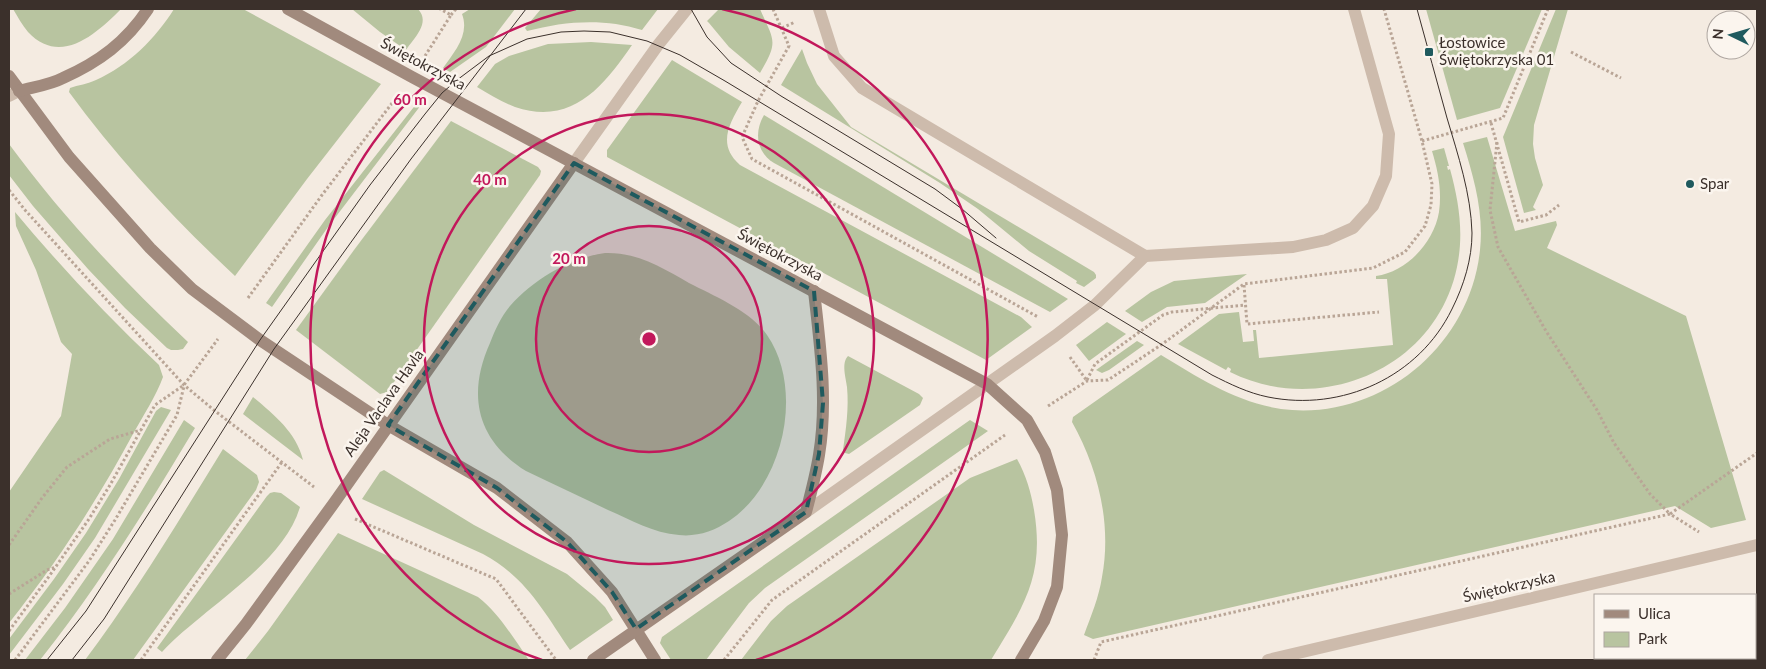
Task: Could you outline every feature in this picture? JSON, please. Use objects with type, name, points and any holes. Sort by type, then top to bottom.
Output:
[{"type":"main road","points":[[14,94],[62,79],[107,54],[137,25],[148,9]]},
{"type":"main road","name":"Świętokrzyska","points":[[288,9],[987,384],[1027,420],[1045,452],[1057,490],[1062,535],[1057,587],[1044,621],[1025,659]]},
{"type":"main road","points":[[9,76],[14,94],[150,248],[192,289],[260,340],[388,425],[497,488],[567,542],[612,592],[656,660]]},
{"type":"main road","name":"Aleja Vaclava Havla","points":[[217,660],[246,624],[334,503],[574,163]]},
{"type":"main road","points":[[593,660],[806,512],[819,454],[823,404],[814,291]]},
{"type":"lane","points":[[574,163],[658,44],[687,9]]},
{"type":"lane","points":[[819,9],[834,56],[862,88],[1144,256],[1292,247],[1326,240],[1353,228],[1373,206],[1386,176],[1389,134],[1354,9]]},
{"type":"lane","points":[[806,512],[1095,305],[1144,256]]},
{"type":"lane","name":"Świętokrzyska","points":[[1268,660],[1757,545]]},
{"type":"path","points":[[440,9],[451,15]]},
{"type":"path","points":[[9,631],[56,567],[110,485],[155,405],[184,385],[322,195],[412,77],[456,9]]},
{"type":"path","points":[[773,9],[789,46],[758,101],[742,137],[752,159],[1039,317],[1087,381]]},
{"type":"path","points":[[1422,141],[1492,123],[1503,118],[1548,9]]},
{"type":"path","points":[[1571,52],[1621,78]]},
{"type":"path","points":[[1492,123],[1519,222],[1546,215],[1558,205]]},
{"type":"path","points":[[1497,142],[1490,210],[1498,247],[1546,331],[1597,410],[1614,443],[1650,494],[1670,514],[1704,535]]},
{"type":"path","points":[[9,190],[24,210],[184,385],[355,519],[496,579],[556,660]]},
{"type":"path","points":[[1244,284],[1248,324],[1379,312]]},
{"type":"path","points":[[724,660],[772,600],[1027,420],[1087,381],[1095,364],[1163,315],[1172,312],[1245,305]]},
{"type":"path","points":[[15,660],[89,561],[115,520],[177,415],[184,385]]},
{"type":"path","points":[[9,545],[42,498],[67,467],[110,439],[141,430]]},
{"type":"path","points":[[1094,660],[1101,642],[1670,514],[1757,453]]},
{"type":"path","points":[[140,660],[282,462]]},
{"type":"path","points":[[9,594],[46,570],[56,567]]},
{"type":"highlighted area","points":[[574,163],[814,291],[823,403],[819,454],[806,512],[636,629],[612,592],[567,542],[497,488],[388,425]]},
{"type":"green space","points":[[13,9],[121,9],[101,28],[78,43],[53,47],[40,42],[28,32]]},
{"type":"green space","points":[[174,9],[243,9],[381,84],[235,276],[191,233],[127,165],[69,92],[70,88],[90,83],[108,74],[130,59],[150,41]]},
{"type":"green space","points":[[352,9],[418,9],[422,14],[423,20],[420,30],[406,50]]},
{"type":"green space","points":[[470,9],[515,9],[486,47],[450,72],[443,68],[460,43],[464,29],[462,14]]},
{"type":"green space","points":[[541,9],[658,9],[642,30],[599,22],[584,22],[527,31],[525,28]]},
{"type":"green space","points":[[719,9],[760,9],[769,28],[772,47],[760,73],[729,47],[707,21]]},
{"type":"green space","points":[[1426,9],[1542,9],[1500,108],[1457,120]]},
{"type":"green space","points":[[1556,9],[1568,9],[1534,125],[1533,144],[1535,158],[1543,185],[1533,207],[1536,210],[1524,213],[1503,137]]},
{"type":"green space","points":[[591,42],[632,45],[610,75],[597,88],[584,99],[569,107],[553,111],[535,112],[510,105],[477,87],[495,64],[509,56],[548,44]]},
{"type":"green space","points":[[802,49],[817,84],[851,127],[1094,272],[1096,278],[1084,287],[1076,283],[1077,281],[1029,251],[978,209],[940,183],[781,85]]},
{"type":"green space","points":[[672,60],[742,102],[730,126],[727,142],[729,150],[740,165],[1021,317],[1032,327],[986,360],[607,157],[607,150]]},
{"type":"green space","points":[[417,103],[421,105],[328,227],[272,307],[266,303],[325,220]]},
{"type":"green space","points":[[764,115],[1068,299],[1050,312],[774,163],[763,153],[758,141],[759,128]]},
{"type":"green space","points":[[451,121],[538,167],[541,171],[540,175],[387,392],[380,394],[296,330]]},
{"type":"green space","points":[[1487,137],[1515,231],[1556,221],[1557,225],[1547,248],[1686,316],[1746,520],[1711,528],[1675,506],[1093,639],[1084,635],[1101,584],[1105,557],[1104,517],[1096,477],[1072,422],[1073,417],[1161,355],[1233,395],[1264,406],[1281,409],[1317,410],[1352,403],[1384,390],[1414,371],[1438,346],[1458,318],[1473,285],[1480,250],[1481,223],[1474,182],[1463,143]]},
{"type":"green space","points":[[9,144],[50,197],[94,247],[188,342],[183,349],[171,350],[167,348],[125,308],[33,206],[9,175]]},
{"type":"green space","points":[[1444,148],[1460,218],[1457,267],[1445,303],[1425,333],[1400,357],[1369,375],[1336,385],[1300,389],[1265,385],[1230,372],[1231,369],[1228,367],[1226,370],[1178,344],[1219,314],[1239,312],[1243,342],[1254,341],[1253,330],[1256,330],[1259,358],[1393,345],[1387,279],[1376,279],[1376,276],[1398,269],[1408,262],[1417,254],[1431,234],[1439,212],[1440,196],[1438,173],[1432,151]]},
{"type":"green space","points":[[15,212],[85,291],[159,365],[163,377],[149,406],[90,508],[43,578],[9,623],[9,492],[61,416],[72,354],[61,342],[36,270],[16,226]]},
{"type":"green space","points":[[605,253],[628,255],[649,262],[742,311],[760,326],[767,335],[778,357],[785,382],[786,409],[775,461],[763,484],[748,505],[729,521],[717,528],[699,534],[679,535],[660,532],[634,522],[526,471],[509,459],[496,445],[487,430],[478,398],[479,380],[483,362],[496,328],[510,306],[530,287],[553,271],[579,260]]},
{"type":"green space","points":[[1247,274],[1205,303],[1167,307],[1142,322],[1125,311],[1151,292],[1174,281]]},
{"type":"green space","points":[[1107,322],[1126,334],[1089,361],[1076,345]]},
{"type":"green space","points":[[1137,341],[1144,345],[1109,370],[1102,373],[1096,370]]},
{"type":"green space","points":[[848,356],[919,394],[923,398],[920,405],[849,454],[843,450],[848,403],[844,367]]},
{"type":"green space","points":[[253,397],[276,417],[290,433],[300,450],[303,460],[243,414]]},
{"type":"green space","points":[[161,407],[171,410],[95,538],[9,655],[9,639],[86,533],[119,479],[156,411]]},
{"type":"green space","points":[[184,420],[195,428],[121,547],[82,604],[40,660],[25,660],[65,608],[113,539]]},
{"type":"green space","points":[[970,420],[988,431],[765,588],[749,603],[706,660],[671,660],[660,643],[662,637]]},
{"type":"green space","points":[[223,449],[257,475],[259,482],[256,490],[133,660],[85,660],[139,583]]},
{"type":"green space","points":[[1017,459],[1026,477],[1033,503],[1037,533],[1037,554],[1029,590],[1013,623],[991,660],[741,660],[771,621],[787,606],[970,478]]},
{"type":"green space","points":[[384,470],[474,525],[567,574],[605,607],[613,620],[570,650],[533,596],[523,584],[498,563],[483,554],[362,499],[380,472]]},
{"type":"green space","points":[[274,492],[281,493],[300,507],[291,528],[277,548],[260,567],[162,652],[157,648],[267,496]]},
{"type":"green space","points":[[338,533],[478,597],[499,618],[529,660],[245,660]]},
{"type":"tram line","points":[[72,660],[104,619],[274,349],[411,159],[526,9]]},
{"type":"tram line","points":[[691,9],[707,37],[731,63],[781,96],[935,189],[996,238]]},
{"type":"tram line","points":[[47,660],[86,611],[260,340],[370,185],[442,93],[489,56],[527,39],[561,32],[610,32],[647,41],[680,55],[725,81],[1212,375],[1246,391],[1268,397],[1296,400],[1323,399],[1350,394],[1375,384],[1399,371],[1420,354],[1438,333],[1452,309],[1464,281],[1469,262],[1472,233],[1467,189],[1417,9]]},
{"type":"place","name":"Łostowice Świętokrzyska 01","points":[[1429,52]]},
{"type":"place","name":"Spar","points":[[1690,184]]}]
